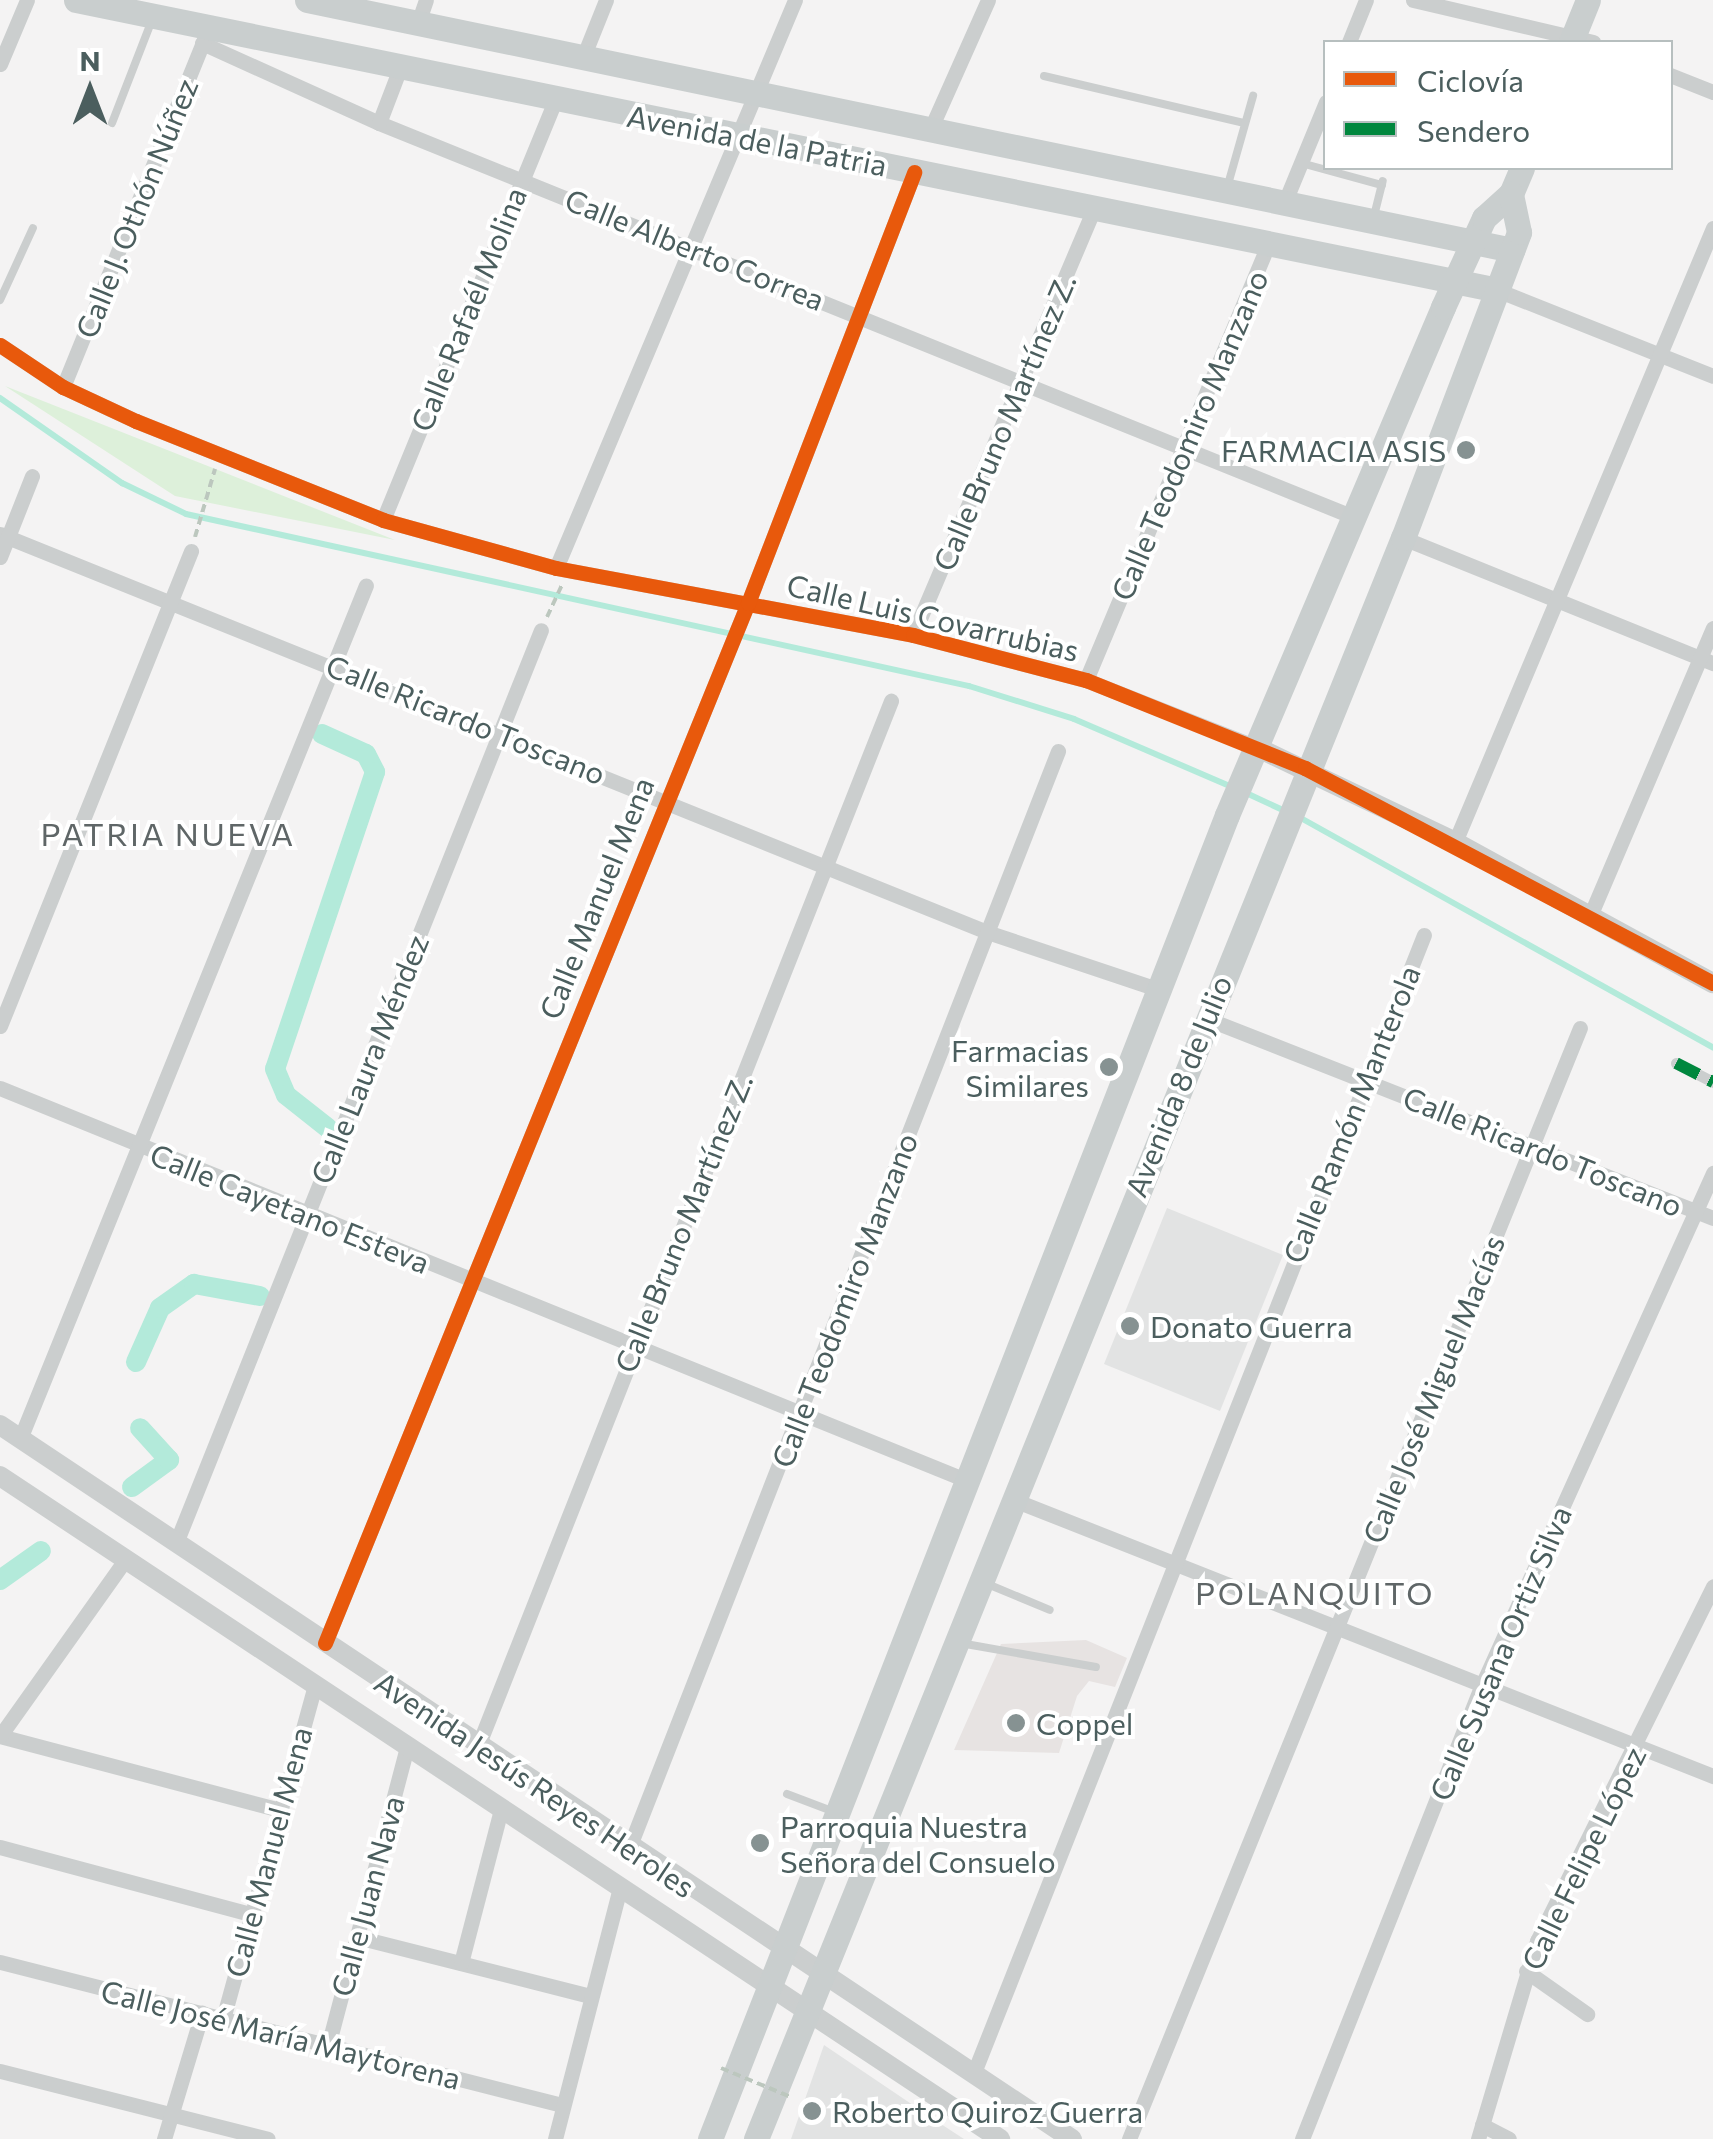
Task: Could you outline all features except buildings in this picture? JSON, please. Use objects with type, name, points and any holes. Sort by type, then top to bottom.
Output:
[{"type":"main road","name":"Avenida de la Patria","points":[[76,0],[153,18],[205,36],[400,68],[1497,290]]},
{"type":"main road","name":"Avenida de la Patria","points":[[307,0],[422,11],[584,55],[1286,199],[1512,250]]},
{"type":"main road","points":[[1579,40],[1588,0]]},
{"type":"main road","name":"Avenida 8 de Julio","points":[[710,2139],[972,1482],[1157,989],[1227,815],[1454,281],[1484,218],[1511,194],[1521,170]]},
{"type":"main road","name":"Avenida 8 de Julio","points":[[756,2139],[804,2010],[1014,1500],[1301,780],[1403,538],[1519,232],[1511,194]]},
{"type":"street","points":[[0,64],[27,0]]},
{"type":"street","points":[[584,55],[606,0]]},
{"type":"street","points":[[556,568],[696,247],[795,0]]},
{"type":"street","points":[[931,128],[988,0]]},
{"type":"street","points":[[1350,40],[1366,0]]},
{"type":"street","points":[[1413,0],[1579,40]]},
{"type":"street","name":"Calle Alberto Correa","points":[[205,36],[379,123],[696,247],[1356,518]]},
{"type":"street","name":"Calle J. Othón Núñez","points":[[64,386],[205,36]]},
{"type":"street","points":[[379,123],[400,68]]},
{"type":"street","points":[[1673,76],[1713,92]]},
{"type":"street","name":"Calle Rafaél Molina","points":[[383,520],[556,100]]},
{"type":"street","points":[[1286,199],[1323,114]]},
{"type":"street","name":"Calle Manuel Mena","points":[[325,1644],[722,658],[746,607],[914,172]]},
{"type":"street","name":"Calle Bruno Martínez Z.","points":[[912,635],[1094,209]]},
{"type":"street","points":[[1455,842],[1713,228]]},
{"type":"street","name":"Calle Teodomiro Manzano","points":[[1086,680],[1187,448],[1268,244]]},
{"type":"street","points":[[1497,290],[1713,376]]},
{"type":"street","name":"Calle Luis Covarrubias","points":[[0,345],[64,386],[218,456],[383,520],[556,568],[746,607],[912,635],[1086,680],[1301,780],[1455,842],[1713,983]]},
{"type":"street","points":[[0,556],[4,536],[32,476]]},
{"type":"street","name":"Calle Ricardo Toscano","points":[[4,536],[499,731],[987,932],[1157,989]]},
{"type":"street","points":[[1403,538],[1707,661]]},
{"type":"street","points":[[0,1026],[191,551]]},
{"type":"street","points":[[20,1438],[366,585]]},
{"type":"street","points":[[1590,916],[1707,661],[1713,628]]},
{"type":"street","name":"Calle Laura Méndez","points":[[176,1543],[541,630]]},
{"type":"street","name":"Calle Bruno Martínez Z.","points":[[478,1746],[892,702]]},
{"type":"street","name":"Calle Teodomiro Manzano","points":[[630,1848],[1058,752]]},
{"type":"street","name":"Calle Ramón Manterola","points":[[973,2075],[1363,1079],[1424,935]]},
{"type":"street","name":"Calle Ricardo Toscano","points":[[1205,1018],[1705,1216]]},
{"type":"street","name":"Calle José Miguel Macías","points":[[1129,2139],[1580,1028]]},
{"type":"street","points":[[1676,1063],[1713,1082]]},
{"type":"street","name":"Calle Cayetano Esteva","points":[[0,1088],[306,1216],[972,1482]]},
{"type":"street","name":"Calle Susana Ortiz Silva","points":[[1302,2139],[1482,1684],[1705,1216],[1713,1173]]},
{"type":"street","name":"Avenida Jesús Reyes Heroles","points":[[0,1425],[1072,2139]]},
{"type":"street","name":"Avenida Jesús Reyes Heroles","points":[[0,1476],[1000,2139]]},
{"type":"street","points":[[1014,1500],[1713,1776]]},
{"type":"street","points":[[126,1560],[0,1736],[277,1808]]},
{"type":"street","name":"Calle Felipe López","points":[[1480,2132],[1526,1972],[1713,1586]]},
{"type":"street","name":"Calle Manuel Mena","points":[[223,2019],[277,1808],[315,1685]]},
{"type":"street","name":"Calle Juan Nava","points":[[328,2046],[407,1746]]},
{"type":"street","points":[[461,1963],[500,1808]]},
{"type":"street","points":[[0,1847],[250,1914]]},
{"type":"street","points":[[554,2139],[620,1888]]},
{"type":"street","points":[[357,1937],[591,1996]]},
{"type":"street","name":"Calle José María Maytorena","points":[[0,1962],[562,2106]]},
{"type":"street","points":[[1526,1972],[1587,2014]]},
{"type":"street","name":"Calle Manuel Mena","points":[[164,2139],[202,2014]]},
{"type":"street","points":[[0,2070],[268,2139]]},
{"type":"street","points":[[1480,2132],[1510,2139]]},
{"type":"lane","points":[[112,123],[153,18]]},
{"type":"lane","points":[[1044,76],[1245,123]]},
{"type":"lane","points":[[1228,188],[1254,96]]},
{"type":"lane","points":[[1301,163],[1323,167]]},
{"type":"lane","points":[[1335,170],[1382,183],[1373,218]]},
{"type":"lane","points":[[0,300],[34,228]]},
{"type":"lane","points":[[980,1582],[1050,1610]]},
{"type":"lane","points":[[956,1642],[1096,1667]]},
{"type":"lane","points":[[787,1794],[841,1814]]},
{"type":"path","points":[[197,532],[218,456]]},
{"type":"path","points":[[552,608],[560,590]]},
{"type":"path","points":[[721,2068],[791,2097]]},
{"type":"shaded area","points":[[1167,1208],[1283,1255],[1220,1411],[1104,1364]]},
{"type":"shaded area","points":[[1086,1640],[1127,1658],[1115,1687],[1089,1681],[1077,1696],[1059,1753],[954,1750],[1001,1644]]},
{"type":"shaded area","points":[[824,2045],[944,2126],[964,2139],[791,2139]]},
{"type":"green space","points":[[5,386],[395,540],[175,496]]},
{"type":"waterway","points":[[0,398],[122,483],[186,514],[969,686],[1074,719],[1232,787]]},
{"type":"waterway","points":[[322,734],[366,754],[375,772],[275,1069],[286,1095],[328,1128]]},
{"type":"waterway","points":[[1244,792],[1287,812]]},
{"type":"waterway","points":[[1299,817],[1713,1047]]},
{"type":"waterway","points":[[136,1362],[160,1308],[194,1284],[260,1296]]},
{"type":"waterway","points":[[132,1487],[169,1460],[140,1428]]},
{"type":"waterway","points":[[0,1580],[41,1551]]},
{"type":"marked path","points":[[1676,1063],[1713,1082]]},
{"type":"cycle path","points":[[325,1643],[748,603],[914,172]]},
{"type":"cycle path","points":[[0,345],[63,387],[136,421],[383,520],[556,568],[913,635],[1086,680],[1305,768],[1713,983]]},
{"type":"place","name":"FARMACIA ASIS","points":[[1466,450]]},
{"type":"place","name":"Farmacias Similares","points":[[1109,1067]]},
{"type":"place","name":"Donato Guerra","points":[[1130,1326]]},
{"type":"place","name":"Coppel","points":[[1016,1723]]},
{"type":"place","name":"Parroquia Nuestra Señora del Consuelo","points":[[760,1843]]},
{"type":"place","name":"Roberto Quiroz Guerra","points":[[812,2111]]},
{"type":"district","name":"PATRIA NUEVA","points":[[168,833]]},
{"type":"district","name":"POLANQUITO","points":[[1315,1592]]}]
